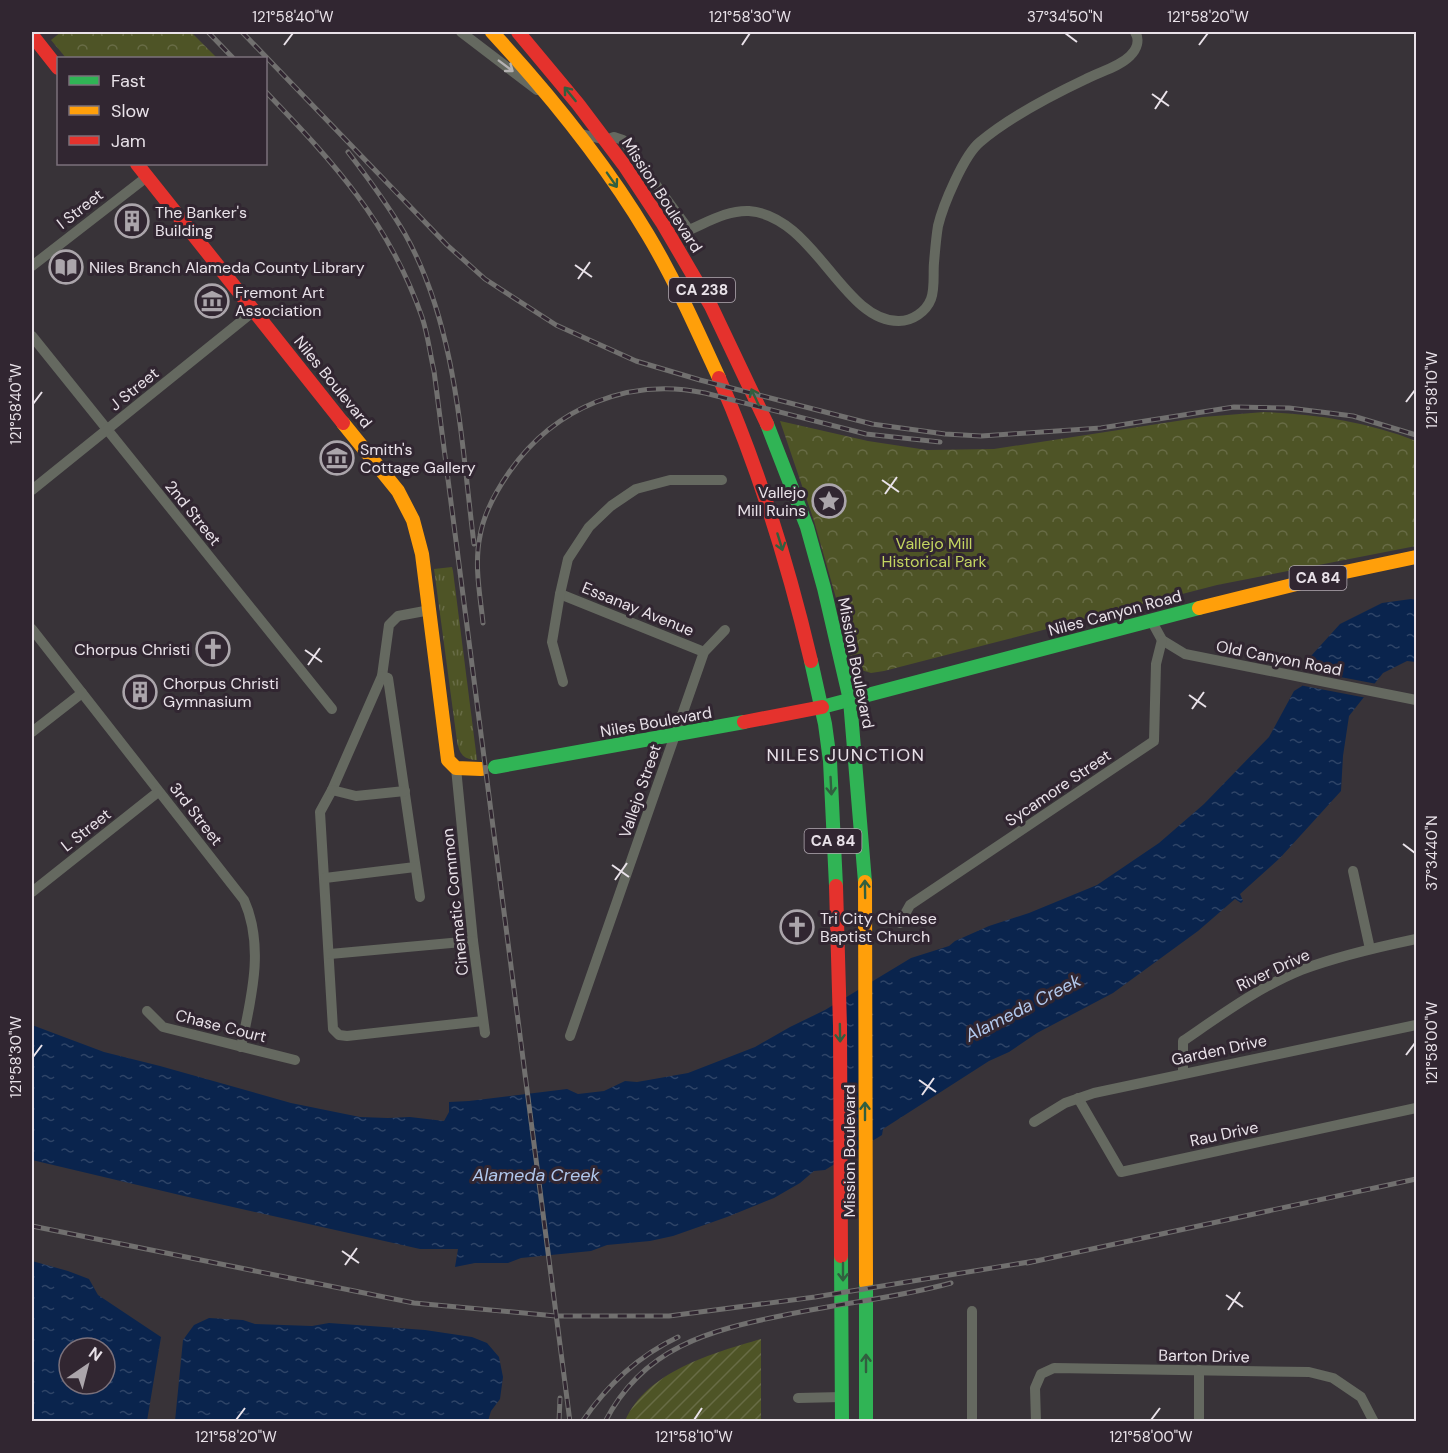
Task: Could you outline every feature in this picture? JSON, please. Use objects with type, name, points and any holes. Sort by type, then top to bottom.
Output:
[{"type":"main road","name":"Mission Boulevard","points":[[492,32],[551,100],[624,198],[657,250],[714,366],[755,467],[780,541],[822,707],[830,762],[839,975],[842,1422]]},
{"type":"main road","name":"Mission Boulevard","points":[[518,32],[606,140],[644,195],[711,306],[763,414],[807,527],[824,588],[850,700],[862,831],[866,958],[866,1422]]},
{"type":"main road","points":[[32,35],[57,67]]},
{"type":"main road","points":[[516,59],[531,46]]},
{"type":"main road","name":"Niles Boulevard","points":[[138,165],[398,491],[413,520],[418,539],[430,610],[448,760],[456,768],[488,768],[674,736],[822,707]]},
{"type":"main road","name":"Niles Canyon Road","points":[[822,707],[873,696],[1151,620],[1366,565],[1416,557]]},
{"type":"street","points":[[461,32],[551,100]]},
{"type":"street","points":[[577,133],[606,140],[619,137],[627,144],[689,230],[729,213],[749,211],[769,215],[789,227],[806,242],[846,290],[867,309],[895,321],[907,321],[916,316],[931,298],[939,225],[955,179],[978,143],[1009,121],[1130,57],[1137,46],[1135,32]]},
{"type":"street","name":"I Street","points":[[32,266],[148,176]]},
{"type":"street","name":"J Street","points":[[32,490],[254,311]]},
{"type":"street","name":"2nd Street","points":[[32,336],[332,709]]},
{"type":"street","points":[[563,682],[552,642],[560,594],[568,559],[589,527],[611,506],[636,489],[670,480],[722,480]]},
{"type":"street","name":"Essanay Avenue","points":[[560,594],[704,652]]},
{"type":"street","points":[[430,610],[398,616],[388,625],[382,676],[320,812],[333,1029],[339,1035],[347,1036],[483,1021]]},
{"type":"street","points":[[1151,620],[1162,640]]},
{"type":"street","name":"3rd Street","points":[[32,629],[244,900],[252,921],[255,973],[241,1047]]},
{"type":"street","name":"Vallejo Street","points":[[570,1036],[670,755],[674,736],[704,652],[725,630]]},
{"type":"street","name":"Old Canyon Road","points":[[1162,640],[1185,654],[1416,700]]},
{"type":"street","name":"Sycamore Street","points":[[900,923],[910,905],[1154,741],[1156,664],[1162,640]]},
{"type":"street","points":[[382,676],[388,678],[420,897]]},
{"type":"street","points":[[32,732],[82,693]]},
{"type":"street","name":"Cinematic Common","points":[[456,768],[473,941],[485,1033]]},
{"type":"street","points":[[332,789],[356,796],[405,791]]},
{"type":"street","name":"L Street","points":[[32,892],[159,792]]},
{"type":"street","points":[[325,878],[415,867]]},
{"type":"street","points":[[1353,871],[1370,949]]},
{"type":"street","name":"River Drive","points":[[1183,1073],[1183,1041],[1237,1004],[1300,971],[1370,949],[1416,939]]},
{"type":"street","points":[[330,954],[473,941]]},
{"type":"street","name":"Chase Court","points":[[147,1011],[163,1027],[295,1060]]},
{"type":"street","name":"Garden Drive","points":[[1034,1122],[1065,1103],[1094,1092],[1416,1025]]},
{"type":"street","name":"Rau Drive","points":[[1078,1098],[1120,1172],[1416,1108]]},
{"type":"street","points":[[972,1311],[972,1422]]},
{"type":"street","name":"Barton Drive","points":[[1036,1422],[1035,1388],[1041,1374],[1054,1368],[1309,1372],[1333,1378],[1361,1397],[1374,1422]]},
{"type":"street","points":[[1199,1370],[1199,1422]]},
{"type":"street","points":[[798,1398],[842,1397]]},
{"type":"green space","points":[[61,32],[191,32],[216,57],[65,57],[51,40]]},
{"type":"green space","name":"Vallejo Mill Historical Park","points":[[1264,412],[1342,420],[1398,434],[1416,441],[1416,546],[1217,585],[871,673],[861,670],[851,662],[842,619],[814,521],[780,421],[868,441],[927,450],[994,449],[1203,417]]},
{"type":"green space","points":[[452,567],[477,760],[465,757],[458,746],[434,569]]},
{"type":"green space","points":[[761,1339],[761,1421],[625,1421],[635,1404],[665,1377],[703,1358]]},
{"type":"water","name":"Alameda Creek","points":[[1416,600],[1416,662],[1407,661],[1383,673],[1349,716],[1341,791],[1280,858],[1240,894],[1243,901],[1241,903],[1235,899],[1198,931],[1113,993],[989,1061],[883,1129],[882,1135],[825,1170],[814,1171],[800,1183],[774,1198],[673,1236],[650,1241],[607,1245],[591,1251],[521,1258],[508,1263],[475,1263],[455,1267],[458,1249],[420,1249],[32,1160],[32,1025],[104,1052],[291,1103],[360,1117],[410,1117],[444,1121],[449,1112],[449,1102],[567,1089],[578,1094],[604,1091],[625,1081],[637,1082],[688,1073],[755,1047],[825,1010],[911,958],[949,946],[989,926],[1029,913],[1097,885],[1159,843],[1204,804],[1269,737],[1294,691],[1302,686],[1311,656],[1340,624],[1382,603]]},
{"type":"water","points":[[32,1261],[89,1279],[98,1295],[161,1337],[147,1421],[32,1421]]},
{"type":"water","points":[[209,1318],[243,1320],[255,1324],[312,1326],[329,1323],[425,1330],[472,1337],[487,1343],[499,1357],[503,1377],[500,1399],[491,1411],[488,1421],[175,1421],[183,1340],[194,1325]]},
{"type":"pier","points":[[1304,670],[1377,684],[1367,698],[1299,685]]},
{"type":"railway","points":[[208,32],[232,57]]},
{"type":"railway","points":[[242,32],[266,57]]},
{"type":"railway","points":[[267,58],[447,245],[485,279],[556,325],[636,361],[700,380],[872,424],[945,434],[981,436],[1101,428],[1234,407],[1289,408],[1353,416],[1416,435]]},
{"type":"railway","points":[[267,93],[337,169],[376,223],[409,283],[426,331],[434,371],[570,1422]]},
{"type":"railway","points":[[348,152],[378,192],[405,234],[436,307],[454,385],[474,544]]},
{"type":"railway","points":[[483,623],[478,580],[478,547],[484,519],[491,502],[510,471],[528,449],[571,414],[596,402],[649,389],[677,389],[705,393],[866,434],[940,442]]},
{"type":"railway","points":[[1027,1263],[1416,1179]]},
{"type":"railway","points":[[32,1226],[414,1303],[556,1316],[669,1316],[815,1297],[1035,1261]]},
{"type":"railway","points":[[605,1422],[621,1396],[639,1376],[659,1359],[705,1336],[757,1321],[910,1293],[951,1283]]},
{"type":"railway","points":[[582,1422],[624,1373],[650,1353],[678,1337]]},
{"type":"railway","points":[[559,1422],[560,1398]]},
{"type":"traffic: fast","points":[[767,424],[807,527],[850,700],[865,882]]},
{"type":"traffic: fast","points":[[822,707],[1199,608]]},
{"type":"traffic: fast","points":[[811,661],[825,724],[830,761],[836,886]]},
{"type":"traffic: fast","points":[[495,767],[744,722]]},
{"type":"traffic: fast","points":[[841,1256],[842,1422]]},
{"type":"traffic: fast","points":[[866,1283],[866,1422]]},
{"type":"traffic: slow","points":[[492,32],[575,129],[631,208],[667,270],[719,378]]},
{"type":"traffic: slow","points":[[343,423],[398,491],[413,520],[422,554],[448,760],[456,768],[481,769]]},
{"type":"traffic: slow","points":[[1199,608],[1416,557]]},
{"type":"traffic: slow","points":[[865,882],[866,1283]]},
{"type":"traffic: jam","points":[[518,32],[578,104],[624,165],[663,224],[711,306],[767,424]]},
{"type":"traffic: jam","points":[[32,35],[57,67]]},
{"type":"traffic: jam","points":[[138,165],[343,423]]},
{"type":"traffic: jam","points":[[719,378],[760,482],[793,589],[811,661]]},
{"type":"traffic: jam","points":[[744,722],[822,707]]},
{"type":"traffic: jam","points":[[836,886],[840,1026],[841,1256]]},
{"type":"place","name":"The Banker's Building","points":[[132,221]]},
{"type":"place","name":"Niles Branch Alameda County Library","points":[[66,267]]},
{"type":"place","name":"Fremont Art Association","points":[[212,301]]},
{"type":"place","name":"Smith's Cottage Gallery","points":[[337,458]]},
{"type":"place","name":"Vallejo Mill Ruins","points":[[829,501]]},
{"type":"place","name":"Chorpus Christi","points":[[213,649]]},
{"type":"place","name":"Chorpus Christi Gymnasium","points":[[140,692]]},
{"type":"place","name":"Tri City Chinese Baptist Church","points":[[797,927]]},
{"type":"district","name":"NILES JUNCTION","points":[[846,755]]}]
